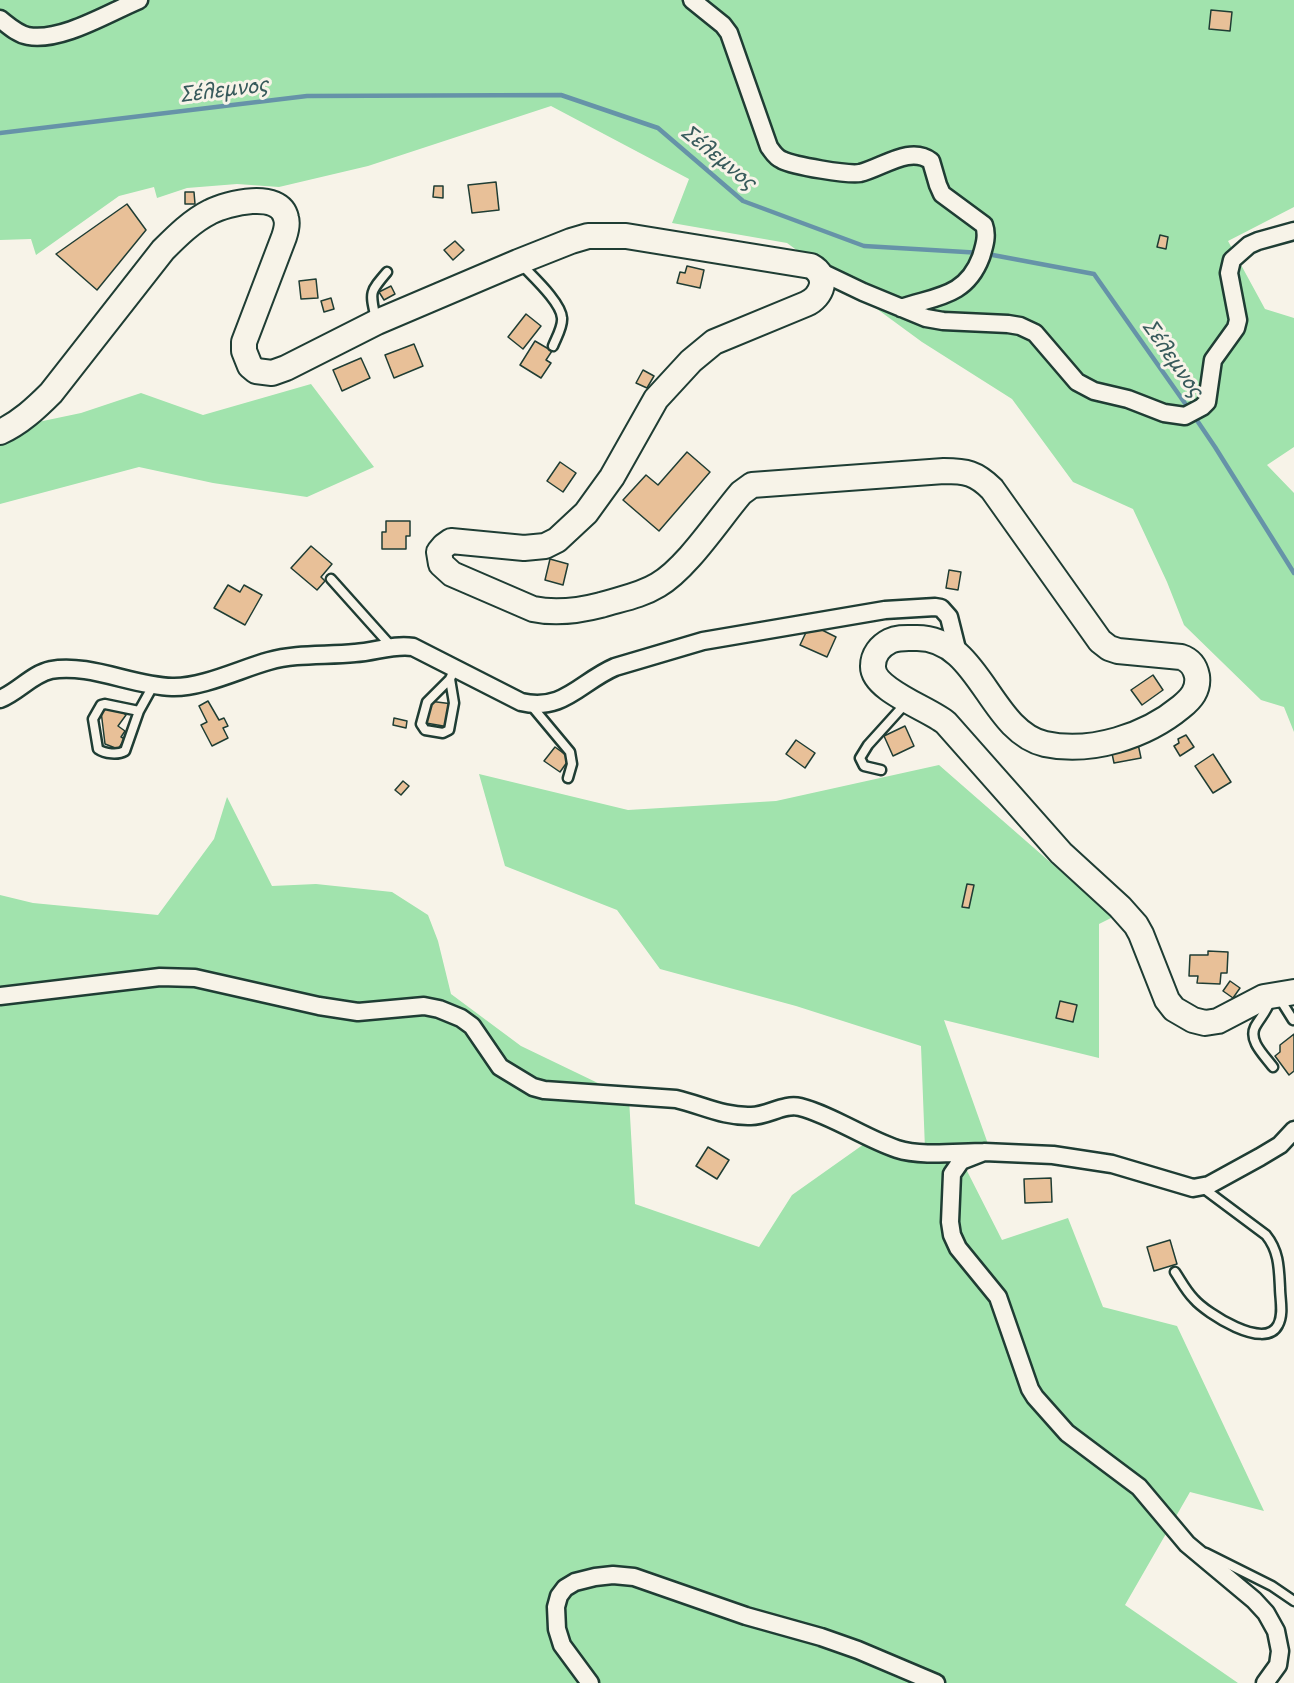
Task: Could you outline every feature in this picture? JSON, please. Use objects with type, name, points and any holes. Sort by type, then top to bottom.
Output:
[{"type":"main road","points":[[0,432],[33,411],[51,393],[163,250],[209,212],[250,200],[267,202],[279,207],[286,218],[284,237],[244,342],[243,351],[246,360],[256,371],[272,373],[377,322],[571,240],[588,236],[626,236],[794,263],[818,270],[821,276],[821,290],[812,301],[714,342],[691,361],[656,399],[612,477],[586,513],[557,540],[545,546],[524,548],[451,541],[439,552],[441,564],[452,573],[533,609],[556,612],[584,609],[638,595],[658,585],[688,558],[741,493],[752,485],[874,475],[963,471],[982,479],[992,489],[1100,641],[1118,651],[1187,659],[1197,674],[1197,687],[1192,697],[1167,719],[1137,734],[1098,744],[1067,746],[1044,744],[1033,739],[1014,724],[958,653],[949,646],[927,638],[898,638],[880,647],[872,666],[876,677],[883,685],[908,701],[930,711],[946,723],[1061,853],[1129,917],[1141,934],[1167,1000],[1174,1009],[1193,1020],[1205,1023],[1218,1021],[1282,993]]},
{"type":"street","points":[[0,19],[26,36],[48,36],[66,32],[139,0]]},
{"type":"street","points":[[692,0],[723,25],[729,33],[769,147],[775,156],[793,164],[850,173],[860,173],[904,157],[925,157],[931,161],[942,194],[984,225],[986,232],[984,247],[978,264],[970,278],[961,287],[901,308]]},
{"type":"street","points":[[818,270],[863,292],[926,318],[1008,324],[1020,327],[1035,333],[1077,382],[1094,391],[1128,399],[1164,413],[1185,416],[1207,402],[1213,360],[1236,328],[1238,320],[1229,273],[1232,260],[1258,240],[1294,231]]},
{"type":"street","points":[[0,699],[11,695],[39,674],[61,669],[173,687],[200,683],[286,656],[352,654],[391,646],[413,647],[452,674],[521,702],[552,703],[615,667],[704,641],[885,609],[924,607],[941,608],[949,617],[958,653]]},
{"type":"street","points":[[0,996],[160,977],[180,977],[195,978],[319,1006],[358,1012],[432,1007],[467,1022],[477,1031],[500,1067],[543,1090],[676,1099],[693,1103],[712,1112],[736,1116],[753,1117],[795,1106],[837,1121],[905,1151],[1053,1155],[1112,1164],[1193,1188],[1203,1187],[1280,1145],[1294,1130]]},
{"type":"street","points":[[984,1152],[961,1161],[952,1174],[950,1222],[952,1235],[958,1248],[998,1297],[1030,1389],[1067,1433],[1139,1486],[1187,1544],[1254,1600],[1266,1613],[1276,1631],[1280,1652],[1278,1665],[1265,1683]]},
{"type":"street","points":[[590,1683],[562,1645],[557,1629],[556,1606],[565,1588],[575,1582],[613,1575],[634,1577],[746,1616],[821,1637],[936,1683]]},
{"type":"lane","points":[[518,262],[554,301],[562,315],[553,346]]},
{"type":"lane","points":[[377,322],[372,293],[373,288],[387,272]]},
{"type":"lane","points":[[331,579],[391,646]]},
{"type":"lane","points":[[452,674],[454,703],[449,730],[443,733],[424,730],[422,724],[427,702],[452,674]]},
{"type":"lane","points":[[139,711],[101,705],[93,719],[98,749],[101,752],[125,751],[139,711],[154,684]]},
{"type":"lane","points":[[881,770],[864,766],[861,758],[868,745],[908,701]]},
{"type":"lane","points":[[530,704],[570,752],[572,764],[568,778]]},
{"type":"lane","points":[[1282,993],[1283,1004],[1293,1020]]},
{"type":"lane","points":[[1273,1067],[1258,1048],[1253,1034],[1268,1008],[1282,993]]},
{"type":"lane","points":[[1175,1272],[1194,1300],[1209,1312],[1230,1323],[1252,1333],[1263,1334],[1274,1330],[1278,1324],[1281,1314],[1279,1263],[1272,1243],[1266,1235],[1203,1187]]},
{"type":"lane","points":[[1187,1544],[1237,1566],[1294,1601]]},
{"type":"green space","points":[[0,0],[1294,0],[1294,207],[1228,241],[1265,309],[1294,318],[1294,447],[1267,465],[1294,493],[1294,732],[1284,707],[1261,700],[1184,625],[1133,509],[1073,482],[1012,399],[922,342],[787,243],[672,223],[689,179],[551,106],[368,166],[279,187],[237,184],[187,188],[157,198],[154,187],[119,196],[36,255],[31,239],[0,240]]},
{"type":"green space","points":[[311,384],[374,467],[307,497],[213,483],[139,467],[0,504],[0,430],[81,413],[141,393],[203,415]]},
{"type":"green space","points":[[939,765],[1113,917],[1099,924],[1099,1058],[944,1020],[988,1144],[964,1165],[1002,1240],[1068,1218],[1103,1307],[1177,1326],[1264,1511],[1190,1492],[1125,1605],[1238,1683],[0,1683],[0,895],[33,903],[158,915],[214,839],[227,797],[272,886],[316,884],[392,892],[428,915],[438,941],[451,994],[521,1046],[629,1098],[635,1204],[759,1247],[792,1195],[881,1132],[925,1149],[921,1046],[796,1006],[660,969],[617,910],[505,866],[479,774],[628,810],[776,801]]},
{"type":"building","points":[[1211,10],[1232,12],[1230,31],[1209,29]]},
{"type":"building","points":[[496,182],[499,210],[472,213],[468,185]]},
{"type":"building","points":[[434,186],[443,186],[443,198],[433,197]]},
{"type":"building","points":[[185,192],[194,192],[195,204],[185,204]]},
{"type":"building","points":[[127,204],[146,230],[97,290],[56,254]]},
{"type":"building","points":[[1160,235],[1168,237],[1166,249],[1157,247]]},
{"type":"building","points":[[455,241],[464,250],[453,260],[444,250]]},
{"type":"building","points":[[687,266],[704,270],[700,288],[677,283],[680,272],[685,273]]},
{"type":"building","points":[[316,279],[318,298],[301,299],[299,281]]},
{"type":"building","points":[[391,286],[395,294],[384,300],[379,292]]},
{"type":"building","points":[[331,298],[334,309],[324,312],[321,301]]},
{"type":"building","points":[[526,314],[541,326],[523,349],[508,337]]},
{"type":"building","points":[[535,341],[552,351],[546,360],[551,363],[541,378],[520,365]]},
{"type":"building","points":[[414,344],[423,366],[394,378],[385,355]]},
{"type":"building","points":[[361,358],[370,378],[342,391],[333,370]]},
{"type":"building","points":[[643,370],[654,376],[647,388],[636,383]]},
{"type":"building","points":[[687,452],[710,472],[659,531],[623,500],[646,475],[658,485]]},
{"type":"building","points":[[560,462],[576,473],[563,492],[547,481]]},
{"type":"building","points":[[386,521],[410,521],[410,536],[406,536],[406,549],[382,549],[382,532],[386,532]]},
{"type":"building","points":[[311,546],[332,564],[321,577],[325,581],[317,590],[291,568]]},
{"type":"building","points":[[550,559],[568,564],[563,585],[545,580]]},
{"type":"building","points":[[949,570],[961,572],[958,590],[946,588]]},
{"type":"building","points":[[228,585],[240,592],[244,585],[262,595],[245,625],[214,608]]},
{"type":"building","points":[[810,624],[836,637],[827,657],[800,645]]},
{"type":"building","points":[[1153,675],[1163,690],[1142,705],[1131,690]]},
{"type":"building","points":[[208,701],[219,720],[224,718],[228,726],[223,728],[228,738],[212,746],[201,725],[207,722],[199,706]]},
{"type":"building","points":[[429,701],[453,704],[449,727],[426,723]]},
{"type":"building","points":[[114,706],[126,715],[118,726],[125,731],[121,737],[125,739],[118,749],[105,744],[101,711]]},
{"type":"building","points":[[394,718],[407,721],[406,728],[393,725]]},
{"type":"building","points":[[905,726],[914,746],[893,756],[884,736]]},
{"type":"building","points":[[1186,735],[1194,747],[1180,756],[1174,746],[1179,743],[1178,739]]},
{"type":"building","points":[[1137,739],[1141,758],[1114,763],[1110,744]]},
{"type":"building","points":[[796,740],[815,753],[805,768],[786,754]]},
{"type":"building","points":[[555,747],[570,758],[560,772],[544,761]]},
{"type":"building","points":[[1213,754],[1231,782],[1213,793],[1195,766]]},
{"type":"building","points":[[403,781],[409,786],[401,795],[395,790]]},
{"type":"building","points":[[967,884],[974,885],[969,908],[962,907]]},
{"type":"building","points":[[1208,951],[1228,952],[1227,973],[1221,973],[1220,984],[1197,983],[1198,976],[1189,976],[1190,955],[1208,955]]},
{"type":"building","points":[[1230,981],[1240,988],[1233,998],[1223,991]]},
{"type":"building","points":[[1060,1001],[1077,1005],[1073,1022],[1056,1018]]},
{"type":"building","points":[[1294,1034],[1294,1071],[1289,1075],[1275,1056],[1280,1052],[1280,1045]]},
{"type":"building","points":[[708,1147],[729,1160],[717,1179],[696,1166]]},
{"type":"building","points":[[1051,1178],[1052,1202],[1025,1203],[1024,1179]]},
{"type":"building","points":[[1170,1240],[1177,1264],[1154,1271],[1147,1247]]},
{"type":"waterway","name":"Σέλεμνος","points":[[0,133],[307,96],[561,95],[658,128],[743,201],[864,246],[982,253],[1094,274],[1189,409]]},
{"type":"waterway","name":"Σέλεμνος","points":[[1194,416],[1294,573]]}]
